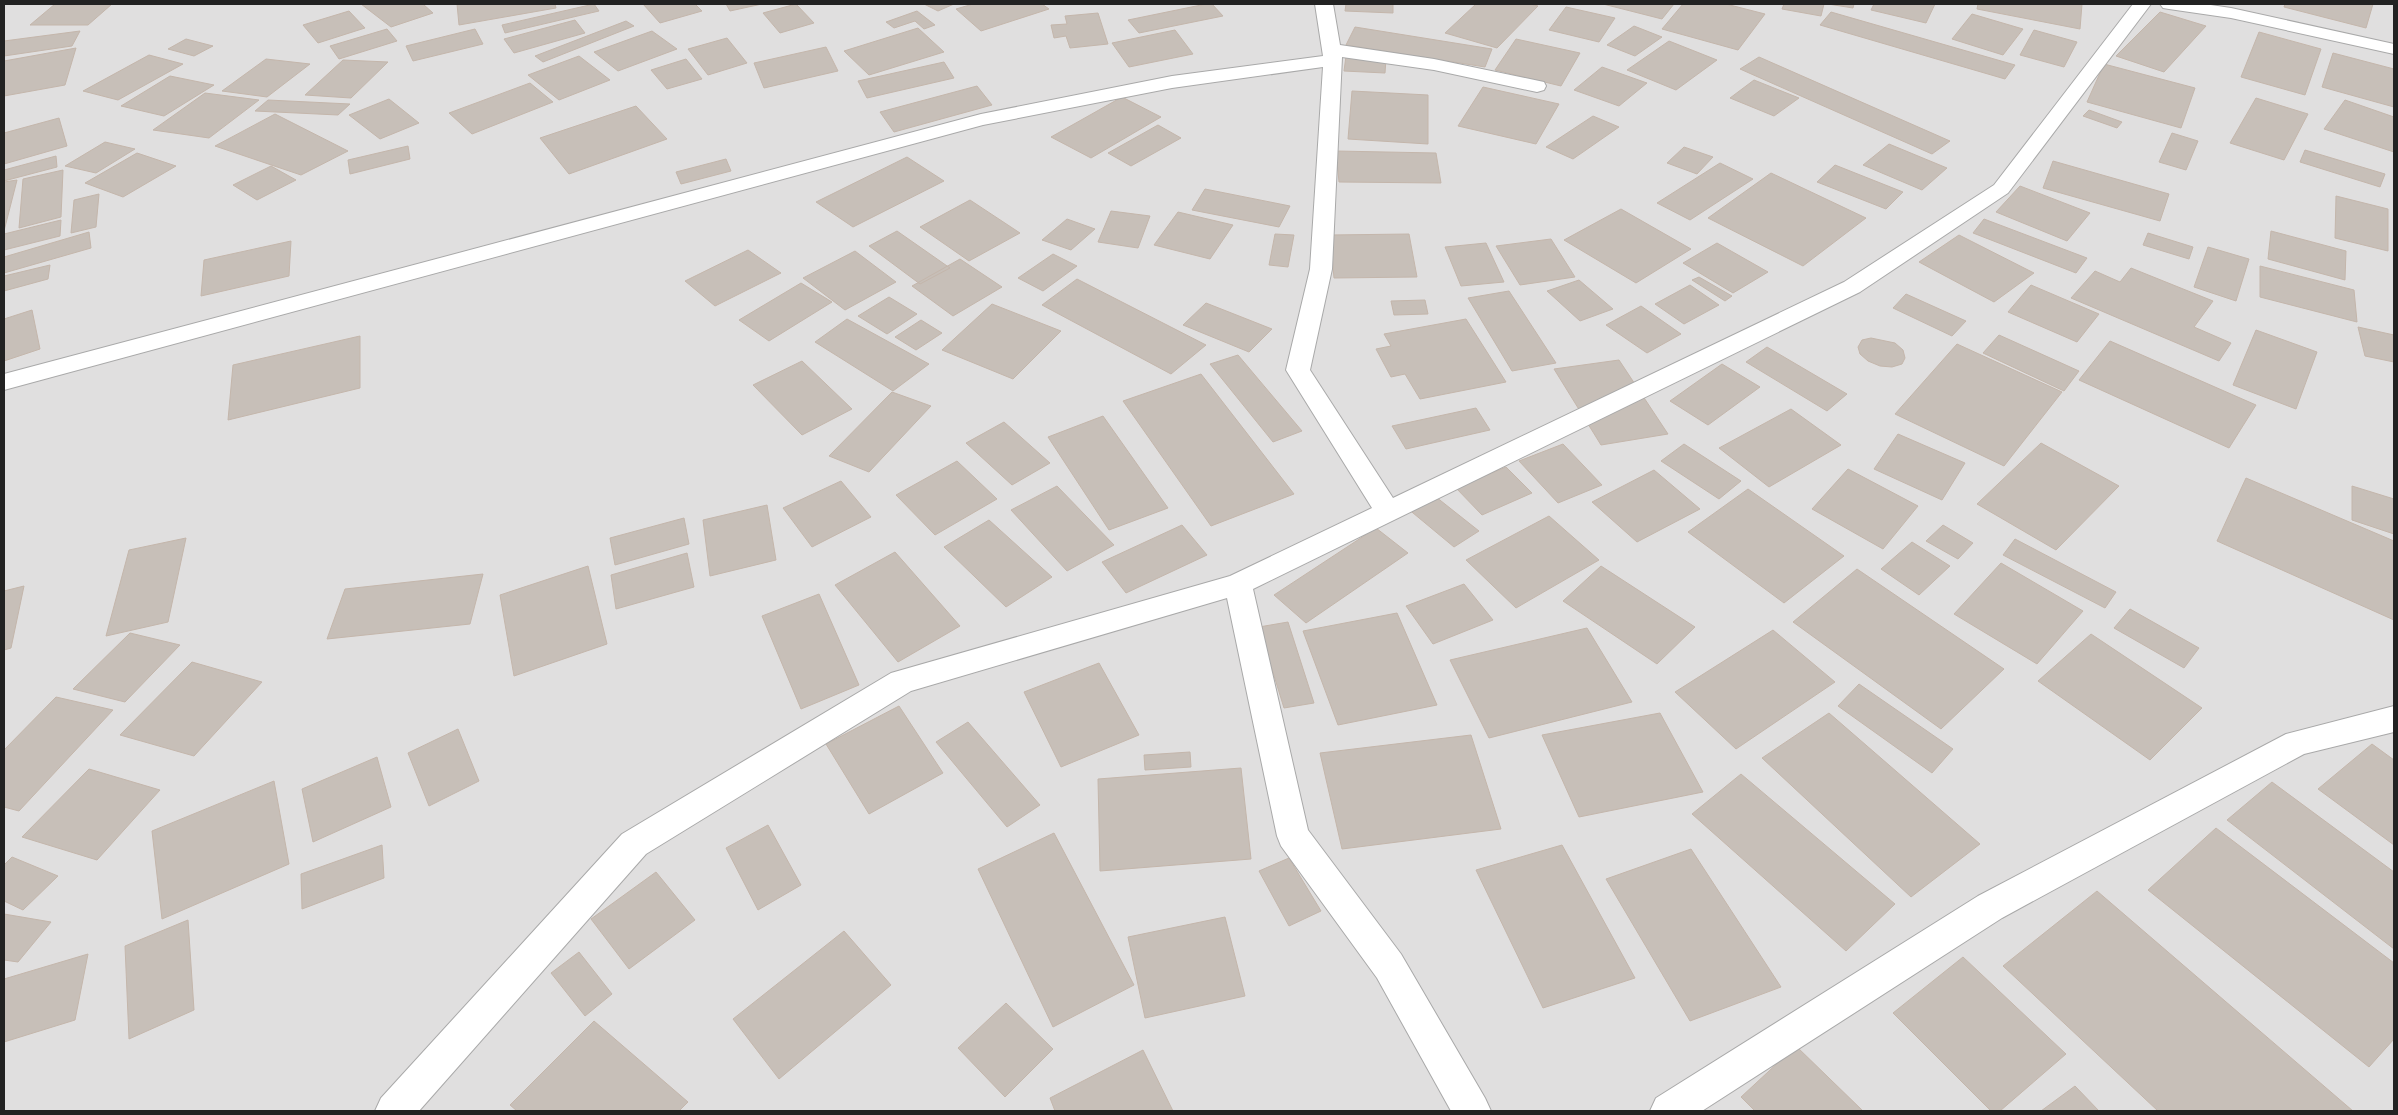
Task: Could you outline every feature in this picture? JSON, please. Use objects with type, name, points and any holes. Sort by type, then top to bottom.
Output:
[{"type":"street","points":[[1324,4],[1332,55],[1321,269],[1298,370],[1388,512]]},
{"type":"street","points":[[394,1111],[634,844],[902,682],[1238,584],[1852,287],[2001,189],[2142,4]]},
{"type":"street","points":[[2169,4],[2234,8],[2394,49]]},
{"type":"street","points":[[4,382],[981,120],[1172,82],[1332,55],[1409,59],[1463,68],[1537,86]]},
{"type":"street","points":[[1238,584],[1293,836],[1389,966],[1472,1111]]},
{"type":"street","points":[[1669,1111],[1990,907],[2297,743],[2394,719]]},
{"type":"shaded area","points":[[4,4],[2394,4],[2394,1111],[4,1111]]},
{"type":"building","points":[[55,4],[112,4],[88,25],[30,25]]},
{"type":"building","points":[[361,4],[423,4],[433,13],[391,27]]},
{"type":"building","points":[[457,4],[555,4],[556,8],[459,25]]},
{"type":"building","points":[[594,4],[599,11],[505,33],[502,25]]},
{"type":"building","points":[[643,4],[695,4],[702,11],[660,23]]},
{"type":"building","points":[[726,4],[762,4],[730,11]]},
{"type":"building","points":[[796,4],[814,23],[780,33],[763,13]]},
{"type":"building","points":[[924,4],[954,4],[938,11]]},
{"type":"building","points":[[973,4],[1042,4],[1049,9],[981,31],[956,9]]},
{"type":"building","points":[[1212,4],[1223,16],[1139,33],[1128,20]]},
{"type":"building","points":[[1346,4],[1393,4],[1393,13],[1345,11]]},
{"type":"building","points":[[1476,4],[1530,4],[1538,6],[1497,48],[1445,33]]},
{"type":"building","points":[[1603,4],[1674,4],[1662,19]]},
{"type":"building","points":[[1683,4],[1726,4],[1765,14],[1738,50],[1662,29]]},
{"type":"building","points":[[1784,4],[1824,4],[1821,16],[1782,9]]},
{"type":"building","points":[[1828,4],[1854,4],[1853,8]]},
{"type":"building","points":[[1874,4],[1935,4],[1926,23],[1871,10]]},
{"type":"building","points":[[1978,4],[2082,4],[2080,29],[1977,9]]},
{"type":"building","points":[[2285,4],[2373,4],[2366,28],[2284,7]]},
{"type":"building","points":[[1566,7],[1615,18],[1599,42],[1549,30]]},
{"type":"building","points":[[349,11],[365,28],[318,43],[303,25]]},
{"type":"building","points":[[917,11],[935,25],[924,29],[915,21],[894,28],[886,22]]},
{"type":"building","points":[[1831,12],[2015,65],[2005,79],[1820,25]]},
{"type":"building","points":[[2160,12],[2206,26],[2164,72],[2116,56]]},
{"type":"building","points":[[1098,13],[1108,44],[1070,48],[1066,36],[1054,38],[1051,25],[1067,24],[1065,16]]},
{"type":"building","points":[[1972,14],[2023,29],[2003,55],[1952,39]]},
{"type":"building","points":[[575,20],[585,33],[514,53],[504,39]]},
{"type":"building","points":[[626,21],[634,26],[543,62],[535,56]]},
{"type":"building","points":[[1634,26],[1662,37],[1635,56],[1607,45]]},
{"type":"building","points":[[1355,27],[1492,49],[1485,67],[1346,45]]},
{"type":"building","points":[[918,28],[944,52],[869,75],[844,51]]},
{"type":"building","points":[[387,29],[397,41],[339,59],[330,46]]},
{"type":"building","points":[[475,29],[483,44],[413,61],[406,46]]},
{"type":"building","points":[[1175,30],[1193,54],[1129,67],[1112,43]]},
{"type":"building","points":[[2034,30],[2077,42],[2064,67],[2020,55]]},
{"type":"building","points":[[80,31],[72,46],[4,56],[4,41]]},
{"type":"building","points":[[652,31],[677,49],[618,71],[594,52]]},
{"type":"building","points":[[2259,32],[2321,49],[2305,95],[2241,77]]},
{"type":"building","points":[[727,38],[747,63],[708,75],[688,49]]},
{"type":"building","points":[[186,39],[213,46],[194,56],[168,49]]},
{"type":"building","points":[[1516,39],[1580,53],[1561,86],[1495,70]]},
{"type":"building","points":[[1669,41],[1717,60],[1676,90],[1627,70]]},
{"type":"building","points":[[826,47],[838,71],[764,88],[754,63]]},
{"type":"building","points":[[76,48],[65,85],[4,96],[4,61]]},
{"type":"building","points":[[2333,53],[2394,69],[2394,107],[2322,87]]},
{"type":"building","points":[[149,55],[183,64],[118,100],[83,91]]},
{"type":"building","points":[[579,56],[610,80],[559,100],[528,75]]},
{"type":"building","points":[[1346,56],[1386,59],[1385,73],[1344,71]]},
{"type":"building","points":[[1759,57],[1950,141],[1932,154],[1740,69]]},
{"type":"building","points":[[266,59],[310,64],[267,97],[222,91]]},
{"type":"building","points":[[686,59],[702,79],[667,89],[651,70]]},
{"type":"building","points":[[343,60],[388,62],[351,98],[305,95]]},
{"type":"building","points":[[944,62],[954,78],[867,98],[858,81]]},
{"type":"building","points":[[2104,64],[2195,88],[2181,128],[2087,102]]},
{"type":"building","points":[[1602,67],[1647,83],[1619,106],[1574,90]]},
{"type":"building","points":[[170,76],[214,85],[164,116],[121,106]]},
{"type":"building","points":[[1754,80],[1799,98],[1774,116],[1730,98]]},
{"type":"building","points":[[530,83],[553,102],[472,134],[449,113]]},
{"type":"building","points":[[977,86],[992,105],[894,132],[880,112]]},
{"type":"building","points":[[1483,87],[1559,104],[1536,144],[1458,126]]},
{"type":"building","points":[[1352,91],[1428,95],[1428,144],[1348,139]]},
{"type":"building","points":[[205,93],[259,100],[209,138],[153,130]]},
{"type":"building","points":[[1122,97],[1161,117],[1091,158],[1051,137]]},
{"type":"building","points":[[2256,98],[2308,114],[2284,160],[2230,143]]},
{"type":"building","points":[[389,99],[419,123],[380,139],[349,115]]},
{"type":"building","points":[[268,100],[350,104],[338,115],[255,111]]},
{"type":"building","points":[[2345,100],[2394,117],[2394,152],[2324,129]]},
{"type":"building","points":[[636,106],[667,139],[569,174],[540,138]]},
{"type":"building","points":[[2089,110],[2122,122],[2117,128],[2083,116]]},
{"type":"building","points":[[275,114],[348,151],[301,175],[215,146]]},
{"type":"building","points":[[1593,116],[1619,127],[1573,159],[1546,147]]},
{"type":"building","points":[[59,118],[67,146],[4,164],[4,133]]},
{"type":"building","points":[[1158,125],[1181,138],[1131,166],[1108,153]]},
{"type":"building","points":[[2172,133],[2198,141],[2186,170],[2159,162]]},
{"type":"building","points":[[105,142],[135,149],[96,173],[65,166]]},
{"type":"building","points":[[1889,144],[1947,168],[1922,190],[1863,165]]},
{"type":"building","points":[[408,146],[410,159],[350,174],[348,160]]},
{"type":"building","points":[[1684,147],[1713,157],[1697,174],[1667,163]]},
{"type":"building","points":[[2305,150],[2385,174],[2380,187],[2300,162]]},
{"type":"building","points":[[1336,151],[1436,153],[1441,183],[1339,182]]},
{"type":"building","points":[[137,153],[176,166],[123,197],[85,183]]},
{"type":"building","points":[[56,156],[57,167],[4,181],[4,170]]},
{"type":"building","points":[[907,157],[944,181],[853,227],[816,202]]},
{"type":"building","points":[[726,159],[731,171],[681,184],[676,172]]},
{"type":"building","points":[[2053,161],[2169,194],[2160,221],[2043,188]]},
{"type":"building","points":[[1720,163],[1753,179],[1690,220],[1657,203]]},
{"type":"building","points":[[1835,165],[1903,192],[1886,209],[1817,182]]},
{"type":"building","points":[[271,166],[296,180],[257,200],[233,185]]},
{"type":"building","points":[[63,170],[61,217],[19,228],[23,179]]},
{"type":"building","points":[[1771,173],[1866,218],[1803,266],[1708,218]]},
{"type":"building","points":[[17,180],[4,231],[4,182]]},
{"type":"building","points":[[2020,186],[2090,213],[2067,241],[1996,212]]},
{"type":"building","points":[[1205,189],[1290,206],[1279,227],[1192,210]]},
{"type":"building","points":[[99,194],[96,227],[71,233],[74,200]]},
{"type":"building","points":[[2336,196],[2388,209],[2388,251],[2335,238]]},
{"type":"building","points":[[970,200],[1020,233],[969,261],[920,227]]},
{"type":"building","points":[[1621,209],[1691,249],[1636,283],[1564,240]]},
{"type":"building","points":[[1111,211],[1150,216],[1138,248],[1098,242]]},
{"type":"building","points":[[1178,212],[1233,225],[1210,259],[1154,245]]},
{"type":"building","points":[[1067,219],[1095,229],[1071,250],[1042,240]]},
{"type":"building","points":[[1984,219],[2087,258],[2076,273],[1973,233]]},
{"type":"building","points":[[61,220],[60,236],[4,250],[4,234]]},
{"type":"building","points":[[897,231],[950,268],[920,284],[869,246]]},
{"type":"building","points":[[2271,231],[2346,251],[2345,280],[2268,259]]},
{"type":"building","points":[[89,232],[91,248],[4,273],[4,257]]},
{"type":"building","points":[[2148,233],[2193,247],[2189,259],[2143,245]]},
{"type":"building","points":[[1275,234],[1294,235],[1288,267],[1269,265]]},
{"type":"building","points":[[1409,234],[1417,277],[1334,278],[1330,235]]},
{"type":"building","points":[[1959,235],[2034,273],[1994,302],[1919,262]]},
{"type":"building","points":[[1551,239],[1575,277],[1520,285],[1496,246]]},
{"type":"building","points":[[291,241],[289,276],[201,296],[204,260]]},
{"type":"building","points":[[1486,243],[1504,282],[1461,286],[1445,247]]},
{"type":"building","points":[[1717,243],[1768,272],[1733,293],[1683,263]]},
{"type":"building","points":[[2208,247],[2249,259],[2236,301],[2194,287]]},
{"type":"building","points":[[748,250],[781,273],[715,306],[685,281]]},
{"type":"building","points":[[855,251],[896,282],[845,310],[803,278]]},
{"type":"building","points":[[1053,254],[1077,266],[1043,291],[1018,278]]},
{"type":"building","points":[[960,259],[1002,287],[953,316],[912,286]]},
{"type":"building","points":[[50,265],[48,279],[4,291],[4,276]]},
{"type":"building","points":[[2260,266],[2354,290],[2357,322],[2260,297]]},
{"type":"building","points":[[2131,268],[2213,301],[2194,327],[2231,343],[2219,361],[2071,298],[2095,271],[2120,282]]},
{"type":"building","points":[[1699,277],[1732,296],[1725,301],[1692,280]]},
{"type":"building","points":[[1077,279],[1206,345],[1171,374],[1042,305]]},
{"type":"building","points":[[1579,280],[1613,309],[1580,321],[1547,291]]},
{"type":"building","points":[[801,283],[832,302],[769,341],[739,320]]},
{"type":"building","points":[[1690,285],[1719,305],[1684,324],[1655,304]]},
{"type":"building","points":[[2031,285],[2099,314],[2077,342],[2008,312]]},
{"type":"building","points":[[1509,291],[1556,363],[1512,371],[1468,298]]},
{"type":"building","points":[[1906,294],[1966,321],[1952,336],[1893,308]]},
{"type":"building","points":[[889,297],[917,314],[887,334],[858,316]]},
{"type":"building","points":[[1425,300],[1428,314],[1394,315],[1391,301]]},
{"type":"building","points":[[1206,303],[1272,329],[1249,352],[1183,325]]},
{"type":"building","points":[[992,304],[1061,331],[1013,379],[942,350]]},
{"type":"building","points":[[1641,306],[1681,334],[1647,353],[1606,325]]},
{"type":"building","points":[[32,310],[40,349],[4,361],[4,319]]},
{"type":"building","points":[[847,319],[929,364],[893,391],[815,342]]},
{"type":"building","points":[[1466,319],[1506,382],[1420,399],[1405,374],[1391,377],[1376,349],[1391,346],[1384,334]]},
{"type":"building","points":[[921,320],[942,333],[916,350],[895,337]]},
{"type":"building","points":[[2358,327],[2394,335],[2394,362],[2365,356]]},
{"type":"building","points":[[2256,330],[2317,352],[2296,409],[2233,385]]},
{"type":"building","points":[[1999,335],[2079,371],[2064,391],[1983,353]]},
{"type":"building","points":[[360,336],[360,388],[228,420],[233,365]]},
{"type":"building","points":[[1871,338],[1895,343],[1903,350],[1905,358],[1902,364],[1892,367],[1880,366],[1868,361],[1860,354],[1858,347],[1862,340]]},
{"type":"building","points":[[2110,341],[2256,405],[2229,448],[2079,380]]},
{"type":"building","points":[[1957,344],[2062,392],[2004,466],[1895,414]]},
{"type":"building","points":[[1767,347],[1847,394],[1827,411],[1746,362]]},
{"type":"building","points":[[1238,355],[1302,431],[1273,442],[1210,364]]},
{"type":"building","points":[[1619,360],[1668,434],[1601,445],[1554,369]]},
{"type":"building","points":[[802,361],[852,409],[802,435],[753,385]]},
{"type":"building","points":[[1722,364],[1760,387],[1708,425],[1670,401]]},
{"type":"building","points":[[1201,374],[1294,494],[1211,526],[1123,401]]},
{"type":"building","points":[[892,392],[931,406],[869,472],[829,456]]},
{"type":"building","points":[[1476,408],[1490,430],[1406,449],[1392,426]]},
{"type":"building","points":[[1791,409],[1841,445],[1769,487],[1719,448]]},
{"type":"building","points":[[1103,416],[1168,508],[1109,530],[1048,437]]},
{"type":"building","points":[[1004,422],[1050,463],[1012,485],[966,443]]},
{"type":"building","points":[[1898,434],[1965,463],[1942,500],[1874,469]]},
{"type":"building","points":[[2041,443],[2119,486],[2056,550],[1977,504]]},
{"type":"building","points":[[1563,444],[1602,485],[1558,503],[1519,461]]},
{"type":"building","points":[[1684,444],[1741,481],[1719,499],[1661,461]]},
{"type":"building","points":[[957,461],[997,499],[935,535],[896,495]]},
{"type":"building","points":[[1506,467],[1532,493],[1482,515],[1456,488]]},
{"type":"building","points":[[1848,469],[1918,506],[1883,549],[1812,509]]},
{"type":"building","points":[[1654,470],[1700,509],[1637,542],[1592,502]]},
{"type":"building","points":[[2246,478],[2394,541],[2394,620],[2217,541]]},
{"type":"building","points":[[841,481],[871,517],[812,547],[783,508]]},
{"type":"building","points":[[1057,486],[1114,545],[1067,571],[1011,510]]},
{"type":"building","points":[[2352,486],[2394,499],[2394,534],[2352,520]]},
{"type":"building","points":[[1748,489],[1844,556],[1784,603],[1688,532]]},
{"type":"building","points":[[1431,493],[1479,531],[1454,547],[1407,508]]},
{"type":"building","points":[[767,505],[776,560],[710,576],[703,520]]},
{"type":"building","points":[[1549,516],[1599,560],[1516,608],[1466,560]]},
{"type":"building","points":[[684,518],[689,544],[615,565],[610,538]]},
{"type":"building","points":[[989,520],[1052,577],[1006,607],[944,547]]},
{"type":"building","points":[[1182,525],[1207,555],[1126,593],[1102,562]]},
{"type":"building","points":[[1943,525],[1973,543],[1958,559],[1926,541]]},
{"type":"building","points":[[1376,528],[1408,553],[1306,623],[1274,595]]},
{"type":"building","points":[[186,538],[168,622],[106,636],[129,550]]},
{"type":"building","points":[[2015,539],[2116,592],[2105,608],[2003,555]]},
{"type":"building","points":[[1912,542],[1950,566],[1919,595],[1881,569]]},
{"type":"building","points":[[895,552],[960,626],[898,662],[835,585]]},
{"type":"building","points":[[687,553],[694,587],[616,609],[611,575]]},
{"type":"building","points":[[2001,563],[2083,611],[2037,664],[1954,614]]},
{"type":"building","points":[[588,566],[607,644],[514,676],[500,595]]},
{"type":"building","points":[[1601,566],[1695,627],[1657,664],[1563,601]]},
{"type":"building","points":[[1857,569],[2004,669],[1941,729],[1793,622]]},
{"type":"building","points":[[483,574],[470,624],[327,639],[345,589]]},
{"type":"building","points":[[1464,584],[1493,620],[1433,644],[1406,606]]},
{"type":"building","points":[[24,586],[11,648],[4,650],[4,591]]},
{"type":"building","points":[[819,594],[859,685],[801,709],[762,616]]},
{"type":"building","points":[[2130,609],[2199,648],[2184,668],[2114,628]]},
{"type":"building","points":[[1397,613],[1437,705],[1338,725],[1303,631]]},
{"type":"building","points":[[1288,622],[1314,703],[1284,708],[1259,627]]},
{"type":"building","points":[[1587,628],[1632,702],[1489,738],[1450,660]]},
{"type":"building","points":[[1773,630],[1835,682],[1736,749],[1675,692]]},
{"type":"building","points":[[130,633],[180,645],[125,702],[73,689]]},
{"type":"building","points":[[2091,634],[2202,708],[2150,760],[2038,681]]},
{"type":"building","points":[[192,662],[262,682],[194,756],[120,735]]},
{"type":"building","points":[[1099,663],[1139,735],[1061,767],[1024,692]]},
{"type":"building","points":[[1859,684],[1953,749],[1932,773],[1838,706]]},
{"type":"building","points":[[56,697],[113,710],[19,811],[4,807],[4,750]]},
{"type":"building","points":[[899,706],[943,773],[869,814],[826,744]]},
{"type":"building","points":[[1660,713],[1703,792],[1579,817],[1542,735]]},
{"type":"building","points":[[1829,713],[1980,844],[1911,897],[1762,758]]},
{"type":"building","points":[[968,722],[1040,805],[1007,827],[936,742]]},
{"type":"building","points":[[458,729],[479,781],[429,806],[408,753]]},
{"type":"building","points":[[1471,735],[1501,829],[1342,849],[1320,753]]},
{"type":"building","points":[[2372,744],[2394,760],[2394,845],[2318,789]]},
{"type":"building","points":[[1190,752],[1191,767],[1145,770],[1144,755]]},
{"type":"building","points":[[377,757],[391,807],[313,842],[302,789]]},
{"type":"building","points":[[1241,768],[1251,859],[1100,871],[1098,779]]},
{"type":"building","points":[[89,769],[160,790],[97,860],[22,837]]},
{"type":"building","points":[[1741,774],[1895,904],[1846,951],[1692,814]]},
{"type":"building","points":[[274,781],[289,864],[162,919],[152,831]]},
{"type":"building","points":[[2272,782],[2394,872],[2394,949],[2227,820]]},
{"type":"building","points":[[768,825],[801,885],[758,910],[726,848]]},
{"type":"building","points":[[2216,828],[2394,963],[2394,1039],[2369,1067],[2148,890]]},
{"type":"building","points":[[1054,833],[1134,985],[1053,1027],[978,869]]},
{"type":"building","points":[[382,845],[384,878],[302,909],[301,874]]},
{"type":"building","points":[[1562,845],[1635,978],[1543,1008],[1476,870]]},
{"type":"building","points":[[1691,849],[1781,987],[1690,1021],[1606,879]]},
{"type":"building","points":[[12,857],[58,876],[23,910],[4,901],[4,865]]},
{"type":"building","points":[[1289,858],[1321,911],[1289,926],[1259,871]]},
{"type":"building","points":[[656,872],[695,920],[629,969],[591,919]]},
{"type":"building","points":[[2097,891],[2353,1111],[2158,1111],[2003,966]]},
{"type":"building","points":[[4,914],[51,922],[18,962],[4,960]]},
{"type":"building","points":[[1225,917],[1245,996],[1145,1018],[1128,937]]},
{"type":"building","points":[[188,920],[194,1010],[129,1039],[125,946]]},
{"type":"building","points":[[844,931],[891,985],[779,1079],[733,1019]]},
{"type":"building","points":[[579,952],[612,994],[585,1016],[551,973]]},
{"type":"building","points":[[88,954],[75,1020],[4,1042],[4,979]]},
{"type":"building","points":[[1963,957],[2066,1054],[2000,1111],[1991,1111],[1893,1013]]},
{"type":"building","points":[[1006,1003],[1053,1049],[1005,1097],[958,1048]]},
{"type":"building","points":[[594,1021],[688,1102],[679,1111],[517,1111],[510,1105]]},
{"type":"building","points":[[1796,1046],[1863,1111],[1755,1111],[1741,1097]]},
{"type":"building","points":[[1143,1050],[1173,1111],[1055,1111],[1050,1098]]},
{"type":"building","points":[[2075,1086],[2099,1111],[2041,1111]]}]
